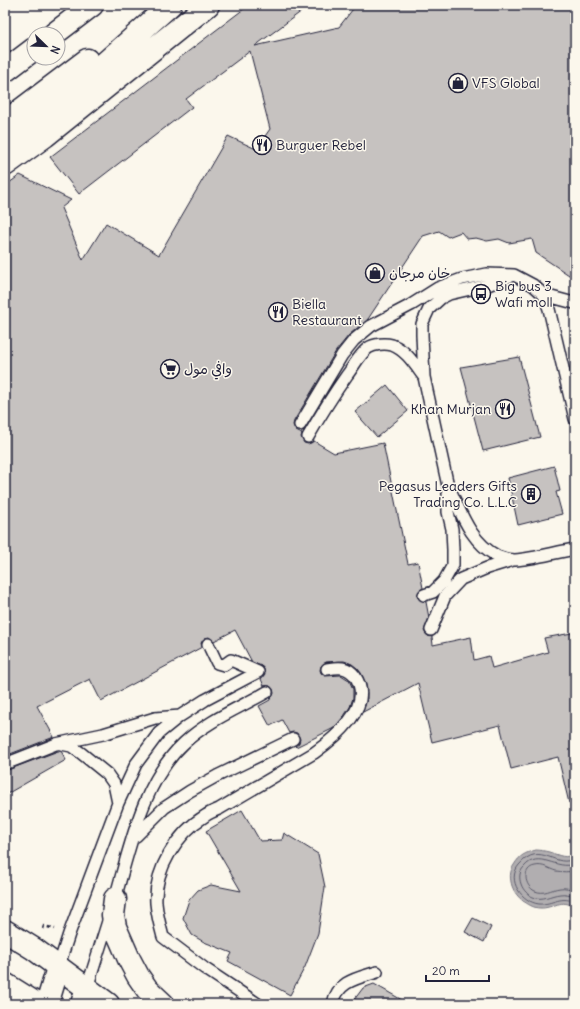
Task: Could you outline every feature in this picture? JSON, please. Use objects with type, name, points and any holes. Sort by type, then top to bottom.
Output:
[{"type":"main road","points":[[64,26],[92,5]]},
{"type":"main road","points":[[5,122],[161,5]]},
{"type":"main road","points":[[5,144],[88,78],[170,5]]},
{"type":"main road","points":[[5,165],[51,131],[208,5]]},
{"type":"main road","points":[[5,71],[26,55]]},
{"type":"main road","points":[[115,899],[113,915],[115,927],[129,959],[147,989],[163,1004]]},
{"type":"main road","points":[[5,931],[34,949],[58,968],[85,996],[108,1004]]},
{"type":"main road","points":[[47,1004],[58,968]]},
{"type":"main road","points":[[5,984],[37,1004]]},
{"type":"lane","points":[[300,425],[342,355],[354,340],[371,326],[411,305],[438,288],[450,283],[487,274],[514,275],[533,285],[544,294],[574,303]]},
{"type":"lane","points":[[424,595],[433,592],[444,581],[453,565],[452,528],[448,512],[448,486],[424,377],[422,324],[425,316],[435,303],[449,294],[488,284],[514,275]]},
{"type":"lane","points":[[544,294],[549,309],[575,419]]},
{"type":"lane","points":[[308,437],[361,355],[370,347],[380,344],[391,344],[400,349],[424,377]]},
{"type":"lane","points":[[448,486],[470,530],[478,542],[488,551],[500,557],[514,560]]},
{"type":"lane","points":[[431,630],[445,596],[462,579],[487,568],[514,560],[575,549]]},
{"type":"lane","points":[[58,968],[69,934],[118,803],[136,764],[159,733],[180,716],[205,700],[258,672],[232,660],[224,665],[217,663],[208,644]]},
{"type":"lane","points":[[258,1004],[204,968],[162,937],[156,904],[158,879],[167,859],[182,837],[199,820],[314,753],[337,735],[356,712],[359,704],[360,692],[358,681],[345,667],[327,669]]},
{"type":"lane","points":[[85,996],[115,899],[130,843],[148,797],[163,767],[184,743],[208,725],[267,692]]},
{"type":"lane","points":[[5,764],[56,744],[103,734],[155,718],[180,716]]},
{"type":"lane","points":[[130,843],[164,808],[216,776],[294,739]]},
{"type":"lane","points":[[56,744],[71,746],[82,753],[107,774],[114,784],[118,803]]},
{"type":"lane","points":[[333,1004],[340,988],[347,982],[377,972]]},
{"type":"water","points":[[536,850],[546,851],[565,857],[575,853],[575,908],[562,903],[545,908],[531,906],[523,901],[515,892],[510,878],[512,868],[526,853]]},
{"type":"building","name":"وافي مول","points":[[249,5],[310,5],[255,46],[339,27],[356,5],[575,5],[575,279],[536,253],[532,239],[509,243],[499,239],[487,241],[476,238],[467,239],[461,232],[448,237],[439,231],[423,236],[368,319],[349,335],[336,351],[293,425],[296,431],[302,434],[301,437],[304,443],[308,444],[314,441],[334,453],[383,443],[408,564],[418,562],[423,588],[419,591],[417,597],[426,602],[429,618],[424,631],[428,636],[432,637],[433,645],[471,637],[474,660],[489,656],[492,668],[548,652],[544,638],[572,633],[575,647],[575,802],[569,803],[558,757],[511,769],[500,725],[432,742],[418,683],[363,712],[367,699],[366,685],[357,668],[344,661],[326,662],[321,666],[320,670],[325,676],[341,675],[349,680],[353,689],[353,698],[350,707],[334,728],[296,747],[295,746],[299,743],[300,739],[297,733],[289,733],[282,720],[270,726],[259,706],[270,700],[274,693],[273,689],[270,686],[264,686],[261,679],[265,674],[264,669],[252,662],[235,630],[214,641],[209,637],[205,638],[201,643],[202,647],[101,701],[90,679],[37,706],[54,737],[5,756],[5,186],[20,175],[71,200],[61,208],[83,260],[106,223],[159,255],[228,136],[256,149],[270,129],[250,51],[186,99],[192,107],[79,194],[50,157]]},
{"type":"building","points":[[519,357],[540,437],[483,451],[461,367]]},
{"type":"building","points":[[387,385],[408,411],[377,437],[355,412]]},
{"type":"building","name":"Pegasus Leaders Gifts Trading Co. L.L.C","points":[[554,466],[560,491],[556,492],[562,514],[518,525],[508,478]]},
{"type":"building","points":[[61,751],[66,760],[5,795],[5,771]]},
{"type":"building","points":[[242,810],[260,841],[282,840],[284,833],[318,854],[325,887],[318,933],[305,967],[290,995],[228,961],[232,953],[204,942],[192,935],[183,918],[189,900],[198,890],[211,885],[241,891],[206,831]]},
{"type":"building","points":[[473,918],[491,927],[484,942],[465,932]]},
{"type":"building","points":[[374,984],[409,1004],[351,1004],[363,988]]},
{"type":"place","name":"VFS Global","points":[[458,83]]},
{"type":"place","name":"Burguer Rebel","points":[[262,145]]},
{"type":"place","name":"خان مرجان","points":[[375,273]]},
{"type":"place","name":"Big bus 3 Wafi moll","points":[[481,294]]},
{"type":"place","name":"Biella Restaurant","points":[[278,312]]},
{"type":"place","name":"وافي مول","points":[[170,369]]},
{"type":"place","name":"Khan Murjan","points":[[505,409]]},
{"type":"place","name":"Pegasus Leaders Gifts Trading Co. L.L.C","points":[[531,494]]}]
